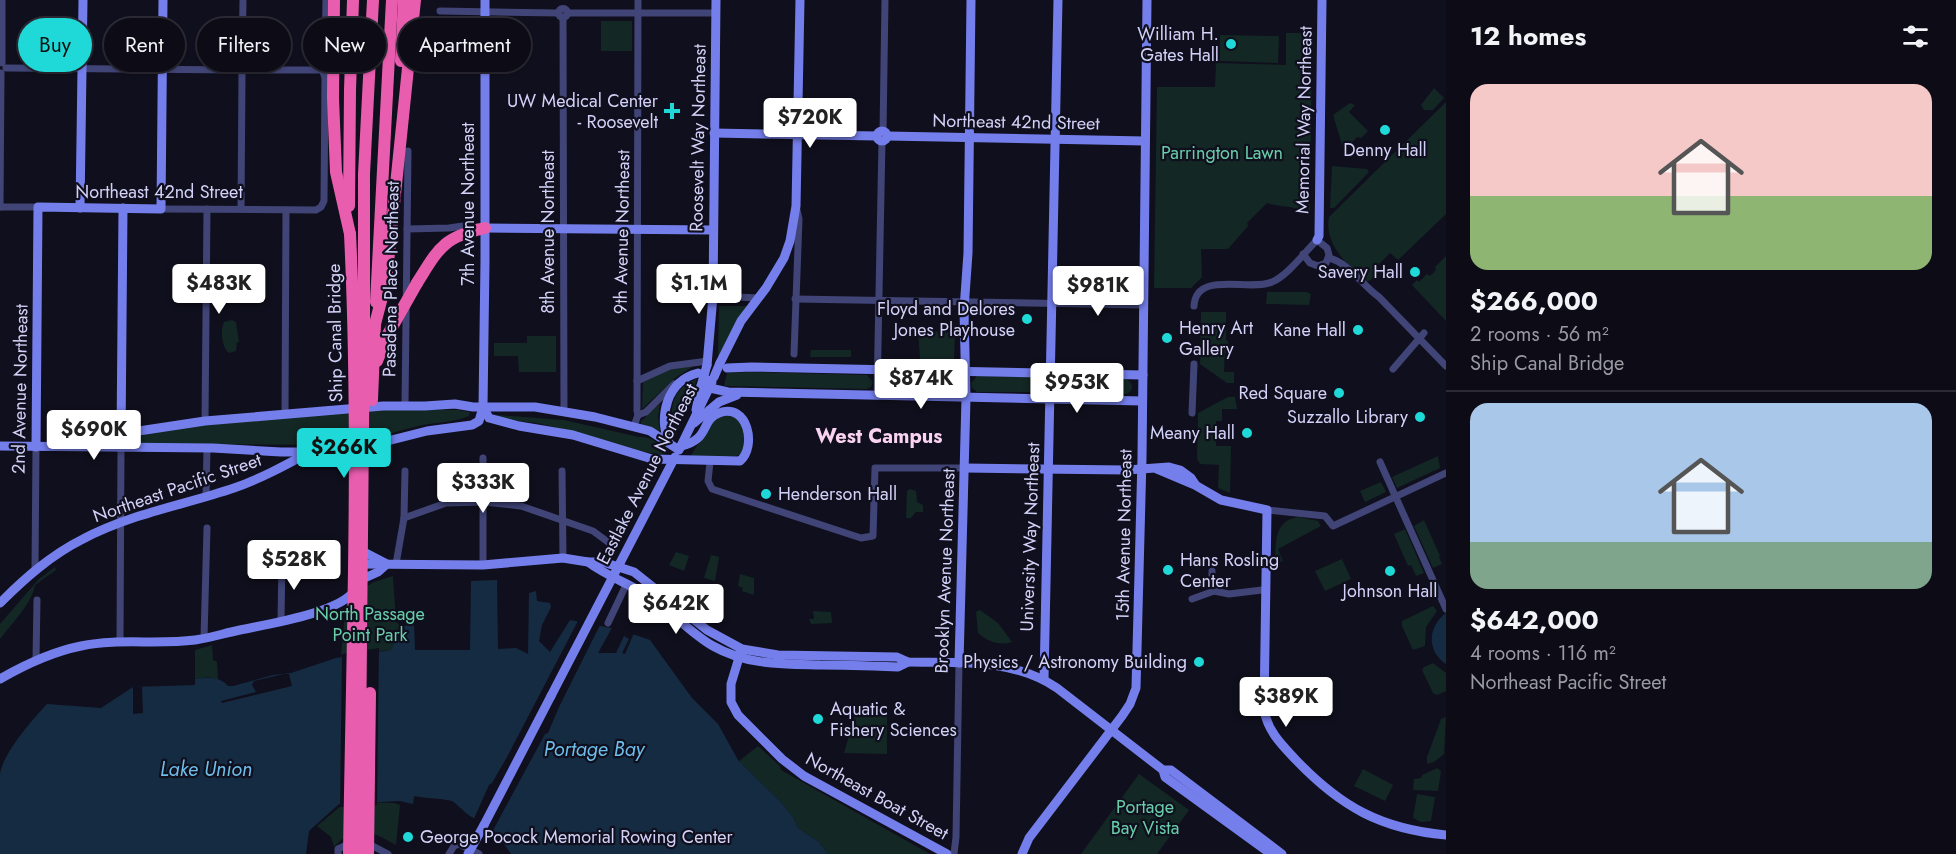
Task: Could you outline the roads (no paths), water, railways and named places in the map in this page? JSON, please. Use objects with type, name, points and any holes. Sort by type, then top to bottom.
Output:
[{"type":"highway","points":[[334,0],[333,98],[342,172]]},
{"type":"highway","points":[[342,172],[354,0]]},
{"type":"highway","points":[[369,323],[364,174],[373,0]]},
{"type":"highway","points":[[369,323],[385,127],[392,0]]},
{"type":"highway","points":[[400,128],[404,0]]},
{"type":"highway","points":[[369,323],[386,282],[400,128],[415,0]]},
{"type":"highway","name":"Ship Canal Bridge","points":[[342,172],[350,234],[354,323],[355,424],[349,854]]},
{"type":"highway","points":[[364,430],[377,360],[387,336],[417,283],[446,242],[461,234],[485,228]]},
{"type":"highway","name":"Ship Canal Bridge","points":[[359,854],[364,430],[369,323]]},
{"type":"highway","name":"Ship Canal Bridge","points":[[368,854],[372,419],[369,323]]},
{"type":"street","points":[[0,207],[2,0]]},
{"type":"street","points":[[83,0],[83,18]]},
{"type":"street","points":[[163,0],[163,18]]},
{"type":"street","points":[[243,0],[243,18]]},
{"type":"street","points":[[326,0],[326,18]]},
{"type":"street","name":"7th Avenue Northeast","points":[[483,407],[485,0]]},
{"type":"street","name":"8th Avenue Northeast","points":[[563,0],[564,411]]},
{"type":"street","name":"9th Avenue Northeast","points":[[634,426],[638,415],[636,381],[638,0]]},
{"type":"street","points":[[440,11],[711,13],[714,0]]},
{"type":"street","name":"Eastlake Avenue Northeast","points":[[706,387],[723,366],[741,321],[775,274],[787,250],[796,206],[800,0]]},
{"type":"street","points":[[877,396],[885,0]]},
{"type":"street","name":"Brooklyn Avenue Northeast","points":[[954,854],[957,826],[966,398],[965,302],[968,253],[971,0]]},
{"type":"street","name":"University Way Northeast","points":[[1044,680],[1058,0]]},
{"type":"street","name":"15th Avenue Northeast","points":[[1022,854],[1029,838],[1130,704],[1136,683],[1142,470],[1147,0]]},
{"type":"street","name":"Memorial Way Northeast","points":[[1317,240],[1321,164],[1322,0]]},
{"type":"street","name":"Roosevelt Way Northeast","points":[[706,387],[713,297],[714,133],[711,13]]},
{"type":"street","points":[[2,68],[18,68]]},
{"type":"street","points":[[80,208],[82,72]]},
{"type":"street","points":[[161,208],[162,72]]},
{"type":"street","points":[[241,209],[242,72]]},
{"type":"street","name":"Northeast 42nd Street","points":[[0,207],[318,209],[324,201],[325,78],[323,72]]},
{"type":"street","name":"Northeast 42nd Street","points":[[714,133],[1145,141]]},
{"type":"street","name":"Pasadena Place Northeast","points":[[405,406],[408,152]]},
{"type":"street","points":[[794,354],[799,219],[796,206]]},
{"type":"street","name":"2nd Avenue Northeast","points":[[35,570],[39,207]]},
{"type":"street","points":[[120,642],[123,208]]},
{"type":"street","points":[[206,421],[207,209]]},
{"type":"street","points":[[285,414],[286,210]]},
{"type":"street","points":[[407,229],[463,226],[713,230]]},
{"type":"street","points":[[1194,306],[1197,294],[1206,286],[1266,284],[1278,279],[1303,254],[1317,240],[1327,248],[1329,258],[1324,265],[1318,266],[1310,263],[1303,254]]},
{"type":"street","points":[[1329,258],[1343,264],[1421,336],[1446,366]]},
{"type":"street","points":[[713,297],[759,298]]},
{"type":"street","points":[[795,299],[1143,305]]},
{"type":"street","points":[[1393,369],[1421,336]]},
{"type":"street","points":[[636,381],[670,366],[708,363]]},
{"type":"street","points":[[1192,413],[1194,364]]},
{"type":"street","points":[[723,366],[1143,375]]},
{"type":"street","points":[[638,415],[646,412],[676,383],[693,374]]},
{"type":"street","points":[[676,449],[664,424],[664,408],[673,391],[693,374]]},
{"type":"street","points":[[693,421],[706,387],[723,392],[742,393],[1142,401]]},
{"type":"street","points":[[693,421],[719,402],[742,393]]},
{"type":"street","points":[[67,447],[88,444],[121,434],[206,421],[383,406],[455,404],[564,411],[654,432],[676,449]]},
{"type":"street","points":[[0,446],[207,448],[311,452],[357,450],[427,431],[472,425],[479,422],[483,407]]},
{"type":"street","points":[[483,407],[489,418],[519,426],[573,435],[661,461],[737,462],[743,459],[747,452],[748,432],[744,420],[733,412],[724,411],[716,414],[709,421],[699,439],[676,449]]},
{"type":"street","name":"Eastlake Avenue Northeast","points":[[468,854],[676,449],[693,421]]},
{"type":"street","points":[[206,497],[207,448]]},
{"type":"street","points":[[0,679],[36,659],[80,646],[120,642],[195,640],[281,621],[340,603],[352,594],[358,581],[357,450]]},
{"type":"street","name":"Northeast Pacific Street","points":[[0,603],[35,570],[76,542],[120,523],[263,477],[311,452]]},
{"type":"street","points":[[483,458],[483,565]]},
{"type":"street","points":[[710,462],[708,481],[711,489],[861,538],[873,536],[875,468],[1157,469],[1195,484],[1221,500],[1267,510],[1325,516],[1333,526],[1446,474]]},
{"type":"street","points":[[1380,462],[1446,609]]},
{"type":"street","points":[[358,581],[391,564],[404,518],[405,471]]},
{"type":"street","points":[[562,471],[563,558]]},
{"type":"street","points":[[404,518],[446,503],[483,502],[521,506],[592,531],[612,544]]},
{"type":"street","points":[[1267,510],[1264,694],[1266,717],[1270,730],[1317,782],[1352,808],[1371,818],[1397,827],[1446,835]]},
{"type":"street","points":[[204,638],[207,528]]},
{"type":"street","points":[[358,549],[391,564]]},
{"type":"street","points":[[358,564],[483,565],[563,558],[603,562],[634,572],[740,653]]},
{"type":"street","points":[[281,621],[282,560]]},
{"type":"street","points":[[588,562],[600,571],[627,583],[656,601],[711,645],[740,653],[897,657],[908,662],[991,664],[1013,668],[1044,680],[1163,770],[1165,777],[1270,854]]},
{"type":"street","points":[[1212,571],[1212,587],[1215,591]]},
{"type":"street","points":[[608,622],[627,583]]},
{"type":"street","points":[[1192,598],[1215,591],[1229,594],[1262,590]]},
{"type":"street","points":[[36,659],[37,600]]},
{"type":"street","name":"Northeast Boat Street","points":[[740,653],[730,689],[733,707],[738,715],[789,765],[804,776],[947,854]]},
{"type":"street","points":[[1163,770],[1171,770],[1282,854]]},
{"type":"street","points":[[338,854],[338,849],[359,839],[388,854]]},
{"type":"street","points":[[449,854],[454,846],[459,844],[479,854]]},
{"type":"water","points":[[497,580],[498,649],[516,648],[528,654],[529,593],[536,591],[537,601],[550,603],[551,607],[542,625],[539,641],[550,652],[570,620],[621,630],[650,640],[692,698],[718,724],[738,760],[781,802],[793,817],[798,828],[819,842],[828,854],[511,854],[496,835],[452,801],[414,796],[413,804],[400,801],[339,804],[309,831],[306,854],[0,854],[0,774],[2,766],[19,737],[47,704],[101,708],[133,687],[195,685],[195,679],[204,678],[217,679],[228,686],[233,686],[273,675],[291,673],[336,658],[391,650],[401,626],[414,625],[415,650],[470,650],[471,581]]},
{"type":"water","points":[[1446,613],[1446,664],[1435,652],[1432,638],[1436,625]]},
{"type":"place","name":"William H. Gates Hall","points":[[1231,44]]},
{"type":"place","name":"UW Medical Center - Roosevelt","points":[[672,111]]},
{"type":"place","name":"Denny Hall","points":[[1385,130]]},
{"type":"place","name":"Savery Hall","points":[[1415,272]]},
{"type":"place","name":"Floyd and Delores Jones Playhouse","points":[[1027,319]]},
{"type":"place","name":"Kane Hall","points":[[1358,330]]},
{"type":"place","name":"Henry Art Gallery","points":[[1167,338]]},
{"type":"place","name":"Red Square","points":[[1339,393]]},
{"type":"place","name":"Suzzallo Library","points":[[1420,417]]},
{"type":"place","name":"Meany Hall","points":[[1247,433]]},
{"type":"place","name":"Henderson Hall","points":[[766,494]]},
{"type":"place","name":"Hans Rosling Center","points":[[1168,570]]},
{"type":"place","name":"Johnson Hall","points":[[1390,571]]},
{"type":"place","name":"Physics / Astronomy Building","points":[[1199,662]]},
{"type":"place","name":"Aquatic & Fishery Sciences","points":[[818,719]]},
{"type":"place","name":"George Pocock Memorial Rowing Center","points":[[408,837]]},
{"type":"district","name":"West Campus","points":[[879,436]]},
{"type":"park label","name":"Parrington Lawn","points":[[1222,153]]},
{"type":"park label","name":"North Passage Point Park","points":[[370,624]]},
{"type":"park label","name":"Portage Bay Vista","points":[[1145,817]]},
{"type":"water label","name":"Portage Bay","points":[[594,749]]},
{"type":"water label","name":"Lake Union","points":[[206,769]]}]
